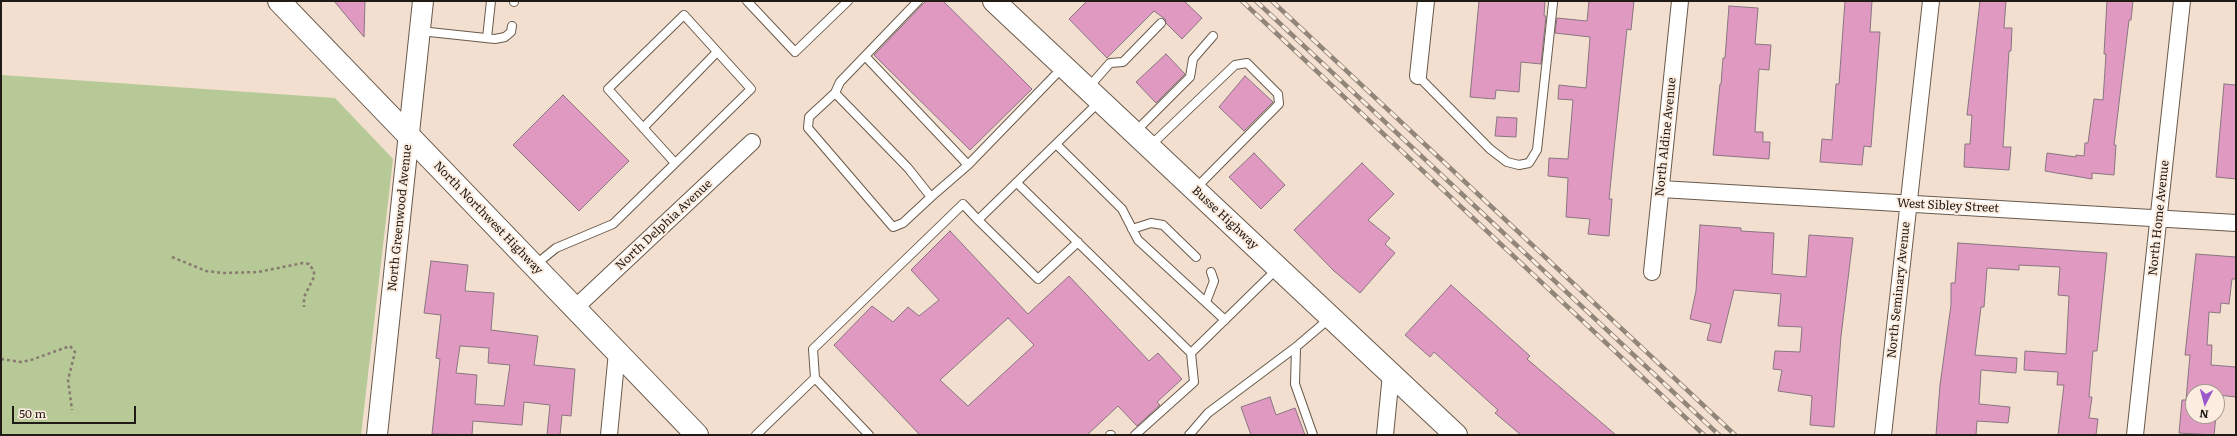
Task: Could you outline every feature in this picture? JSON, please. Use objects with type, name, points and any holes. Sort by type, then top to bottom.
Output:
[{"type":"main road","name":"North Northwest Highway","points":[[279,1],[697,435]]},
{"type":"main road","name":"Busse Highway","points":[[994,1],[1456,435]]},
{"type":"street","name":"North Greenwood Avenue","points":[[377,435],[423,1]]},
{"type":"street","points":[[1418,76],[1426,1]]},
{"type":"street","name":"North Aldine Avenue","points":[[1652,272],[1680,1]]},
{"type":"street","name":"North Seminary Avenue","points":[[1883,435],[1931,1]]},
{"type":"street","name":"North Home Avenue","points":[[2135,435],[2182,1]]},
{"type":"street","name":"North Delphia Avenue","points":[[575,308],[752,142]]},
{"type":"street","name":"West Sibley Street","points":[[1661,189],[2236,223]]},
{"type":"street","points":[[608,435],[617,352]]},
{"type":"street","points":[[1385,435],[1391,374]]},
{"type":"lane","points":[[488,38],[491,1]]},
{"type":"lane","points":[[747,1],[795,52],[848,1]]},
{"type":"lane","points":[[918,1],[840,82],[835,93],[809,117],[808,128],[893,227],[904,223],[968,165],[1064,66]]},
{"type":"lane","points":[[1418,76],[1490,149],[1507,162],[1519,165],[1529,163],[1537,150],[1553,3]]},
{"type":"lane","points":[[534,266],[556,248],[613,224],[751,89],[684,15],[608,89],[675,163]]},
{"type":"lane","points":[[978,220],[1056,144],[1094,94],[1110,63],[1123,62],[1161,23]]},
{"type":"lane","points":[[420,31],[488,38],[505,37],[511,32],[512,26]]},
{"type":"lane","points":[[1142,140],[1190,77],[1193,59],[1213,36]]},
{"type":"lane","points":[[643,128],[717,52]]},
{"type":"lane","points":[[865,56],[968,165]]},
{"type":"lane","points":[[1142,140],[1234,66],[1247,64],[1278,94],[1279,104],[1195,189]]},
{"type":"lane","points":[[835,93],[908,168],[931,197]]},
{"type":"lane","points":[[1056,144],[1122,210],[1138,240],[1225,320]]},
{"type":"lane","points":[[1017,183],[1191,353],[1194,382],[1135,435]]},
{"type":"lane","points":[[869,435],[815,378],[813,350],[963,204],[1038,280],[1078,242]]},
{"type":"lane","points":[[1132,229],[1151,223],[1163,225],[1196,257]]},
{"type":"lane","points":[[1191,353],[1278,268]]},
{"type":"lane","points":[[1206,302],[1214,281],[1211,272]]},
{"type":"lane","points":[[1189,435],[1208,413],[1296,347],[1331,317]]},
{"type":"lane","points":[[1296,347],[1294,384],[1313,435]]},
{"type":"lane","points":[[756,435],[815,378]]},
{"type":"path","points":[[172,257],[206,271],[223,273],[258,272],[303,263],[309,264],[314,271],[314,277],[304,297],[304,307]]},
{"type":"path","points":[[1,359],[21,362],[70,346],[75,352],[68,380],[72,410]]},
{"type":"green space","points":[[1,75],[335,98],[393,159],[361,435],[1,435]]},
{"type":"building","points":[[334,1],[365,1],[364,37]]},
{"type":"building","points":[[926,1],[943,1],[1032,89],[970,150],[874,55]]},
{"type":"building","points":[[1087,1],[1184,1],[1202,18],[1182,39],[1166,23],[1165,19],[1154,11],[1107,58],[1069,19]]},
{"type":"building","points":[[1479,1],[1545,1],[1544,16],[1546,16],[1541,64],[1521,62],[1519,92],[1496,90],[1495,99],[1470,97]]},
{"type":"building","points":[[1589,1],[1634,1],[1631,30],[1627,29],[1615,140],[1609,199],[1612,199],[1609,236],[1588,234],[1590,219],[1566,217],[1568,178],[1548,176],[1549,158],[1568,159],[1573,100],[1558,99],[1559,85],[1586,88],[1590,37],[1555,33],[1557,18],[1587,21]]},
{"type":"building","points":[[1845,1],[1872,1],[1870,32],[1880,32],[1871,147],[1864,146],[1862,165],[1820,162],[1822,139],[1832,140],[1836,84],[1839,84]]},
{"type":"building","points":[[1980,1],[2006,1],[2004,28],[2012,28],[2011,51],[2009,51],[2003,147],[2011,147],[2009,170],[1964,167],[1965,144],[1970,144],[1972,115],[1967,115]]},
{"type":"building","points":[[2107,1],[2133,1],[2131,20],[2129,20],[2114,145],[2116,145],[2114,175],[2092,173],[2092,179],[2045,171],[2047,153],[2076,157],[2076,155],[2084,156],[2085,143],[2088,143],[2094,99],[2103,100]]},
{"type":"building","points":[[1729,6],[1758,8],[1755,44],[1771,45],[1769,70],[1759,69],[1755,132],[1763,132],[1763,142],[1770,142],[1769,159],[1713,155],[1723,58],[1725,58]]},
{"type":"building","points":[[1166,54],[1185,74],[1156,103],[1136,82]]},
{"type":"building","points":[[1245,76],[1273,102],[1244,131],[1219,107]]},
{"type":"building","points":[[2224,84],[2236,85],[2236,179],[2216,177]]},
{"type":"building","points":[[563,95],[629,161],[579,211],[513,145]]},
{"type":"building","points":[[1497,117],[1517,118],[1516,137],[1495,136]]},
{"type":"building","points":[[1254,153],[1285,185],[1261,209],[1229,177]]},
{"type":"building","points":[[1362,163],[1394,194],[1368,220],[1390,238],[1385,244],[1395,253],[1360,293],[1334,271],[1294,230]]},
{"type":"building","points":[[1700,225],[1741,228],[1741,231],[1774,233],[1772,274],[1806,277],[1809,235],[1853,238],[1841,336],[1834,427],[1810,425],[1812,396],[1778,391],[1782,370],[1773,369],[1775,351],[1800,352],[1802,327],[1778,326],[1781,294],[1734,290],[1721,343],[1707,340],[1711,324],[1690,319],[1696,291]]},
{"type":"building","points":[[950,231],[1028,314],[1069,276],[1149,361],[1158,353],[1182,379],[1157,402],[1160,405],[1137,426],[1118,406],[1087,435],[920,435],[834,345],[872,306],[893,322],[908,307],[919,316],[939,300],[911,270]],"holes":[[[1008,318],[1034,345],[968,406],[940,380]]]},
{"type":"building","points":[[1958,243],[2107,253],[2097,351],[2093,351],[2089,397],[2092,397],[2089,418],[2098,419],[2096,435],[2058,435],[2064,385],[2057,385],[2058,372],[2024,370],[2025,351],[2066,354],[2069,296],[2058,295],[2060,267],[2019,265],[2019,270],[1987,268],[1984,307],[1981,307],[1975,355],[2017,358],[2016,373],[1981,370],[1979,404],[2010,407],[2008,423],[1977,421],[1976,435],[1936,435],[1940,385],[1951,305],[1951,283],[1955,283]]},
{"type":"building","points":[[2196,254],[2236,257],[2236,279],[2232,279],[2229,304],[2221,303],[2220,313],[2209,312],[2207,345],[2212,345],[2211,365],[2236,367],[2236,397],[2225,396],[2225,384],[2187,384],[2190,355],[2185,355]]},
{"type":"building","points":[[431,261],[468,265],[465,291],[494,293],[491,330],[538,336],[534,365],[575,369],[571,416],[562,415],[560,435],[547,435],[550,405],[524,402],[522,425],[473,421],[472,435],[432,434],[440,359],[436,358],[441,315],[424,313]],"holes":[[[460,346],[489,348],[488,363],[510,365],[504,406],[475,404],[477,375],[456,373]]]},
{"type":"building","points":[[1451,285],[1530,356],[1527,359],[1616,435],[1521,435],[1495,413],[1498,410],[1434,352],[1430,357],[1405,335]]},
{"type":"building","points":[[1270,397],[1276,415],[1295,408],[1305,435],[1251,435],[1241,407]]},
{"type":"building","points":[[2182,400],[2185,400],[2185,424],[2215,424],[2214,435],[2179,433]]},
{"type":"railway","points":[[1242,1],[1704,435]]},
{"type":"railway","points":[[1256,1],[1719,435]]},
{"type":"railway","points":[[1272,1],[1735,435]]}]
